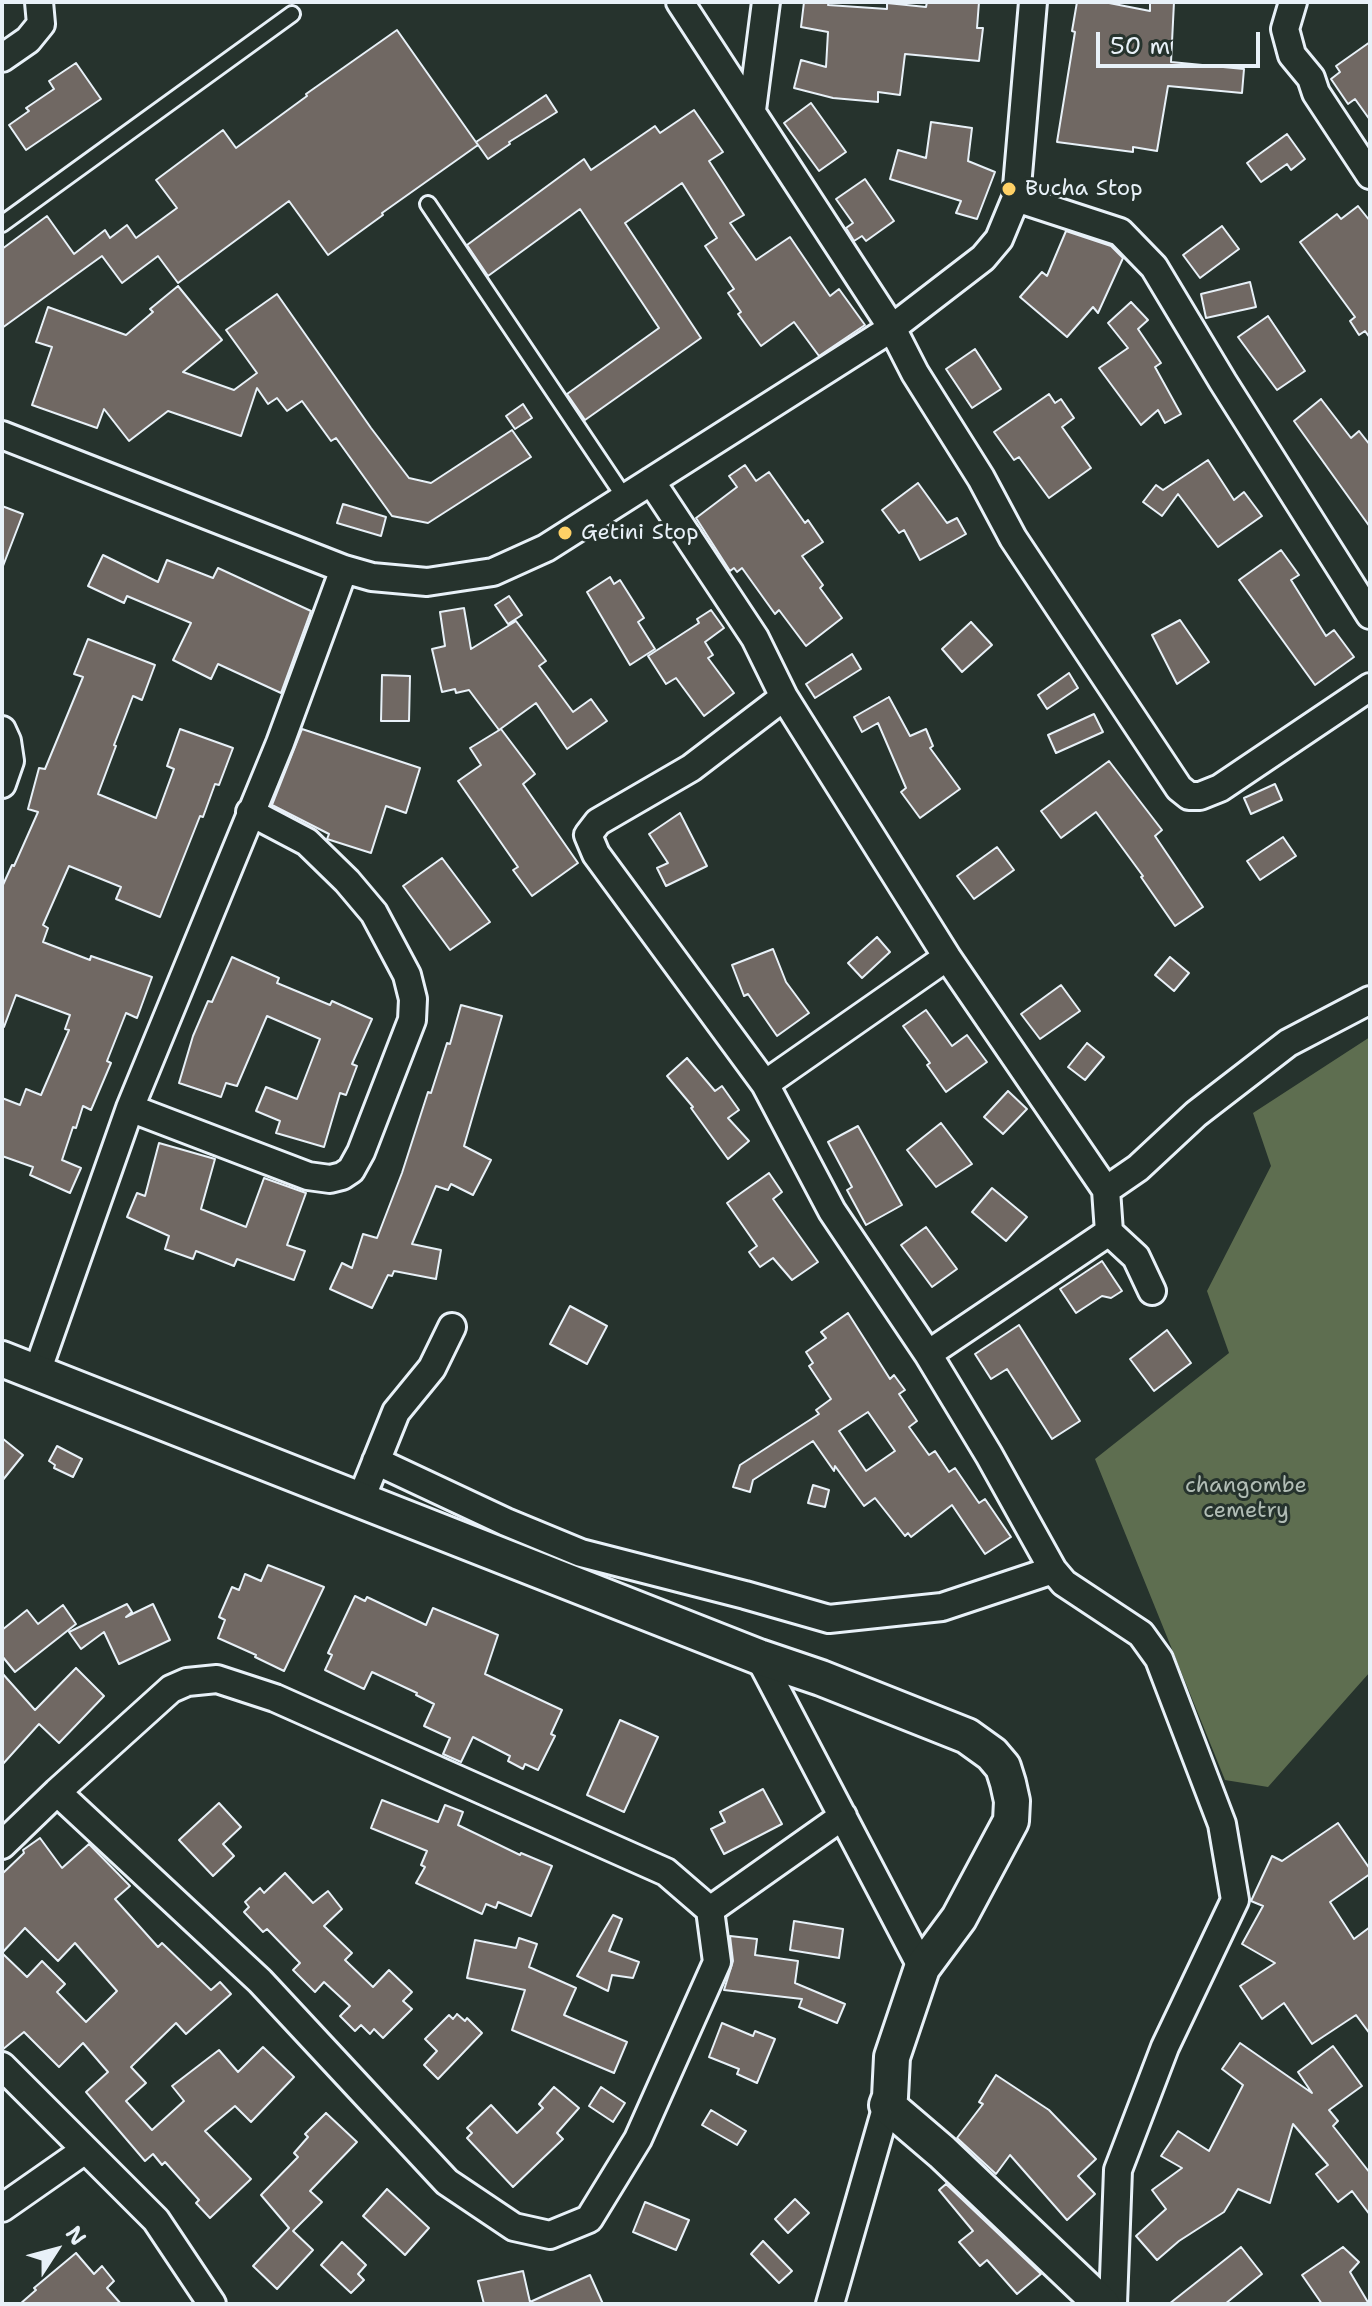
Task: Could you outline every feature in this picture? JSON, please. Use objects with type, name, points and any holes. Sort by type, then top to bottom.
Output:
[{"type":"street","points":[[2,58],[28,40],[41,24],[39,2]]},
{"type":"street","points":[[680,2],[892,328],[915,373],[981,478],[1013,538],[1179,788],[1189,796],[1200,796],[1220,788],[1370,687]]},
{"type":"street","points":[[752,110],[766,2]]},
{"type":"street","points":[[2,435],[344,569],[372,577],[427,582],[493,572],[546,548],[892,328],[983,258],[999,239],[1016,198],[1033,2]]},
{"type":"street","points":[[1293,2],[1285,29],[1292,55],[1311,78],[1316,93],[1370,175]]},
{"type":"street","points":[[1016,198],[1120,232],[1154,267],[1370,615]]},
{"type":"street","points":[[651,481],[755,638],[784,697],[947,957],[1106,1190],[1109,1232],[1136,1257],[1152,1291]]},
{"type":"street","points":[[37,1372],[130,1108],[280,743],[344,569]]},
{"type":"street","points":[[784,697],[707,757],[598,822],[588,835],[596,854],[765,1084],[832,1211],[928,1354],[1053,1570],[1064,1583],[1141,1634],[1159,1659],[1222,1824],[1235,1900],[1165,2047],[1118,2170],[1113,2304]]},
{"type":"street","points":[[2,730],[10,761],[2,784]]},
{"type":"street","points":[[130,1108],[308,1176],[330,1179],[342,1176],[351,1170],[361,1152],[412,1020],[413,999],[407,975],[374,913],[347,881],[307,842],[250,812]]},
{"type":"street","points":[[765,1084],[947,957]]},
{"type":"street","points":[[1106,1190],[1138,1168],[1196,1114],[1288,1043],[1370,1000]]},
{"type":"street","points":[[928,1354],[1109,1232]]},
{"type":"street","points":[[361,1499],[396,1412],[432,1368],[452,1327]]},
{"type":"street","points":[[2,1359],[967,1736],[992,1754],[1003,1767],[1012,1801],[1011,1821],[959,1918],[922,1968],[892,2057],[890,2097],[830,2304]]},
{"type":"street","points":[[376,1461],[506,1522],[581,1553],[829,1619],[942,1607],[1053,1570]]},
{"type":"street","points":[[759,1657],[922,1968]]},
{"type":"street","points":[[2,1845],[57,1792],[171,1689],[187,1682],[217,1679],[275,1698],[666,1872],[710,1910],[717,1962],[638,2139],[589,2219],[550,2235],[514,2227],[447,2182],[260,1981],[57,1792]]},
{"type":"street","points":[[710,1910],[843,1816]]},
{"type":"street","points":[[2,2066],[156,2220],[212,2304]]},
{"type":"street","points":[[887,2105],[942,2152],[1102,2304]]},
{"type":"street","points":[[2,2208],[85,2150]]},
{"type":"lane","points":[[2,224],[292,14]]},
{"type":"lane","points":[[428,204],[625,498]]},
{"type":"green space","name":"changombe cemetry","points":[[1370,1037],[1370,1672],[1268,1787],[1225,1780],[1095,1459],[1229,1353],[1207,1291],[1271,1166],[1253,1113]]},
{"type":"building","points":[[804,2],[887,9],[887,3],[926,7],[927,2],[979,2],[977,28],[983,28],[979,61],[905,54],[900,95],[878,92],[878,102],[833,98],[794,88],[801,60],[826,67],[828,32],[801,27]]},
{"type":"building","points":[[1077,2],[1104,2],[1150,11],[1150,2],[1174,2],[1171,62],[1244,69],[1242,93],[1168,86],[1157,151],[1133,147],[1133,152],[1057,142]]},
{"type":"building","points":[[397,30],[478,145],[328,255],[289,201],[178,283],[158,256],[122,283],[102,256],[2,328],[2,249],[47,216],[74,254],[105,230],[110,238],[127,225],[136,238],[177,208],[156,180],[223,130],[236,148]]},
{"type":"building","points":[[1370,42],[1370,120],[1355,99],[1348,104],[1331,79],[1340,72],[1336,66]]},
{"type":"building","points":[[76,63],[101,99],[26,150],[9,125],[29,111],[26,108],[54,89],[49,81]]},
{"type":"building","points":[[546,95],[557,112],[488,159],[476,142]]},
{"type":"building","points":[[811,103],[846,152],[819,171],[784,123]]},
{"type":"building","points":[[694,110],[723,152],[709,161],[744,215],[730,223],[756,260],[790,237],[830,296],[839,289],[865,325],[819,356],[794,322],[761,346],[738,314],[741,312],[728,293],[734,289],[705,246],[717,238],[682,183],[625,223],[701,338],[585,420],[567,394],[659,328],[580,209],[488,276],[467,245],[584,159],[591,170],[655,126],[660,133]]},
{"type":"building","points":[[931,122],[972,128],[968,161],[995,172],[977,219],[956,213],[961,201],[890,179],[898,150],[926,158]]},
{"type":"building","points":[[1287,134],[1305,159],[1291,170],[1287,164],[1261,182],[1247,163]]},
{"type":"building","points":[[865,179],[894,221],[866,241],[862,236],[854,241],[846,228],[853,223],[836,199]]},
{"type":"building","points":[[1358,206],[1370,221],[1370,338],[1365,331],[1359,335],[1350,321],[1355,317],[1300,242],[1337,214],[1341,219]]},
{"type":"building","points":[[1222,226],[1239,249],[1200,278],[1183,255]]},
{"type":"building","points":[[1066,231],[1111,246],[1123,258],[1098,313],[1093,307],[1067,337],[1020,297],[1042,272],[1047,276]]},
{"type":"building","points":[[1250,282],[1256,307],[1206,318],[1201,294]]},
{"type":"building","points":[[178,286],[222,340],[183,372],[234,390],[257,373],[226,330],[277,294],[409,478],[431,483],[512,430],[531,457],[428,523],[392,516],[336,438],[331,441],[302,401],[287,411],[277,398],[268,404],[257,388],[241,436],[168,411],[129,441],[104,409],[97,428],[32,405],[52,347],[36,342],[48,307],[126,335],[153,312],[150,309]]},
{"type":"building","points":[[1131,302],[1148,320],[1138,329],[1161,363],[1155,367],[1181,414],[1165,423],[1158,410],[1141,425],[1099,368],[1128,348],[1108,323]]},
{"type":"building","points":[[1268,316],[1305,371],[1277,390],[1238,337]]},
{"type":"building","points":[[975,349],[1001,389],[972,408],[946,369]]},
{"type":"building","points":[[1049,394],[1055,403],[1061,399],[1074,418],[1062,427],[1091,468],[1049,498],[1019,457],[1014,460],[994,432]]},
{"type":"building","points":[[1321,399],[1351,438],[1359,431],[1370,445],[1370,527],[1294,421]]},
{"type":"building","points":[[523,404],[532,418],[515,429],[506,416]]},
{"type":"building","points":[[1208,460],[1234,500],[1244,492],[1262,516],[1218,547],[1178,494],[1162,516],[1143,502],[1156,485],[1163,490]]},
{"type":"building","points":[[745,465],[756,481],[769,472],[805,523],[808,520],[823,542],[802,556],[842,618],[806,646],[779,610],[775,614],[742,568],[737,572],[734,568],[730,571],[696,518],[737,487],[729,476]]},
{"type":"building","points":[[918,483],[947,523],[957,518],[966,534],[920,560],[904,530],[899,533],[882,510]]},
{"type":"building","points":[[343,504],[386,517],[381,536],[337,523]]},
{"type":"building","points":[[2,506],[23,514],[3,566],[2,566]]},
{"type":"building","points":[[1281,550],[1299,575],[1291,580],[1326,636],[1334,630],[1354,657],[1315,685],[1239,580]]},
{"type":"building","points":[[103,555],[158,582],[167,560],[213,578],[218,568],[311,611],[281,693],[218,664],[211,679],[173,660],[191,623],[127,596],[124,603],[88,586]]},
{"type":"building","points":[[610,577],[614,584],[620,580],[644,618],[638,622],[655,649],[630,665],[587,592]]},
{"type":"building","points":[[509,596],[522,615],[508,624],[495,605]]},
{"type":"building","points":[[464,608],[471,649],[516,621],[546,661],[539,666],[573,712],[591,699],[607,721],[567,749],[536,703],[499,730],[469,690],[442,692],[432,649],[445,646],[440,612]]},
{"type":"building","points":[[711,610],[724,628],[705,642],[713,655],[708,658],[734,693],[704,716],[676,678],[666,684],[648,656],[699,623],[697,619]]},
{"type":"building","points":[[1180,620],[1209,662],[1177,684],[1152,635]]},
{"type":"building","points":[[971,622],[992,645],[962,672],[942,649]]},
{"type":"building","points":[[88,639],[155,665],[142,700],[133,696],[98,794],[156,818],[174,769],[167,766],[180,729],[233,748],[219,785],[215,784],[203,817],[200,816],[160,917],[116,899],[121,887],[69,866],[43,925],[48,928],[43,942],[90,960],[91,956],[152,977],[137,1018],[126,1013],[107,1061],[111,1063],[91,1110],[83,1106],[76,1128],[73,1127],[62,1160],[81,1168],[70,1193],[30,1175],[33,1167],[2,1156],[2,1098],[20,1105],[26,1089],[41,1095],[69,1030],[65,1029],[70,1015],[16,995],[2,1027],[2,887],[38,812],[28,809],[39,768],[45,769],[83,677],[74,674]]},
{"type":"building","points":[[852,654],[861,669],[815,698],[806,684]]},
{"type":"building","points":[[1069,673],[1078,688],[1047,709],[1038,695]]},
{"type":"building","points":[[382,675],[410,676],[409,721],[381,721]]},
{"type":"building","points":[[889,697],[910,736],[926,729],[933,746],[930,748],[960,789],[920,818],[901,792],[906,788],[878,723],[862,732],[854,717]]},
{"type":"building","points":[[1094,714],[1103,732],[1056,753],[1048,735]]},
{"type":"building","points":[[302,729],[420,768],[406,813],[386,806],[371,853],[327,839],[329,834],[272,805]]},
{"type":"building","points":[[501,729],[535,774],[523,784],[578,863],[532,896],[513,870],[518,867],[458,781],[481,765],[470,748]]},
{"type":"building","points":[[1109,761],[1162,830],[1155,836],[1203,907],[1175,926],[1096,812],[1061,838],[1041,811]]},
{"type":"building","points":[[1275,784],[1282,800],[1251,814],[1244,798]]},
{"type":"building","points":[[680,813],[707,866],[666,886],[657,868],[668,863],[649,834]]},
{"type":"building","points":[[1283,837],[1296,856],[1260,880],[1247,861]]},
{"type":"building","points":[[997,847],[1014,870],[974,899],[957,876]]},
{"type":"building","points":[[442,858],[490,922],[450,950],[403,886]]},
{"type":"building","points":[[877,937],[890,952],[862,978],[848,963]]},
{"type":"building","points":[[773,949],[786,982],[809,1013],[777,1036],[748,994],[744,996],[732,965]]},
{"type":"building","points":[[232,957],[279,978],[277,983],[330,1005],[332,1001],[372,1019],[352,1064],[357,1066],[346,1095],[340,1093],[324,1147],[276,1133],[280,1121],[256,1111],[266,1087],[297,1099],[320,1039],[267,1016],[237,1086],[226,1083],[221,1097],[179,1083],[193,1036]]},
{"type":"building","points":[[1170,957],[1189,973],[1174,991],[1155,975]]},
{"type":"building","points":[[1061,985],[1080,1011],[1040,1039],[1021,1014]]},
{"type":"building","points":[[461,1005],[502,1016],[464,1146],[491,1160],[473,1195],[451,1184],[448,1190],[436,1186],[412,1244],[441,1250],[436,1279],[394,1271],[392,1276],[388,1275],[372,1308],[330,1289],[342,1263],[352,1268],[363,1234],[377,1238],[428,1092],[431,1093],[447,1043],[450,1044]]},
{"type":"building","points":[[926,1010],[952,1046],[967,1035],[987,1062],[946,1092],[927,1065],[930,1063],[903,1026]]},
{"type":"building","points":[[1087,1043],[1104,1057],[1085,1080],[1068,1067]]},
{"type":"building","points":[[687,1058],[715,1091],[722,1086],[739,1110],[728,1118],[749,1141],[728,1159],[693,1107],[667,1076]]},
{"type":"building","points":[[1008,1091],[1027,1109],[1003,1134],[984,1117]]},
{"type":"building","points":[[941,1123],[972,1164],[936,1187],[907,1150]]},
{"type":"building","points":[[858,1126],[902,1205],[866,1225],[847,1190],[852,1187],[828,1142]]},
{"type":"building","points":[[159,1143],[215,1159],[201,1209],[246,1227],[264,1178],[306,1193],[287,1245],[305,1251],[294,1280],[237,1259],[234,1266],[196,1251],[193,1259],[165,1249],[169,1236],[127,1217],[137,1193],[145,1196]]},
{"type":"building","points":[[769,1173],[782,1192],[773,1199],[818,1262],[792,1280],[773,1258],[760,1267],[749,1252],[757,1246],[727,1203]]},
{"type":"building","points":[[992,1188],[1027,1217],[1006,1241],[972,1212]]},
{"type":"building","points":[[926,1227],[957,1269],[932,1287],[901,1245]]},
{"type":"building","points":[[1102,1261],[1122,1291],[1111,1298],[1102,1296],[1076,1313],[1060,1289]]},
{"type":"building","points":[[570,1306],[607,1326],[587,1364],[550,1344]]},
{"type":"building","points":[[848,1313],[890,1379],[894,1375],[905,1390],[899,1394],[917,1421],[909,1427],[929,1455],[935,1451],[949,1472],[955,1468],[979,1503],[985,1499],[1011,1537],[985,1554],[952,1505],[911,1537],[908,1533],[905,1536],[875,1498],[864,1506],[813,1441],[753,1480],[750,1492],[733,1487],[740,1465],[819,1414],[816,1410],[831,1399],[809,1366],[813,1363],[806,1352],[826,1338],[821,1332]],"holes":[[[868,1412],[895,1451],[866,1471],[839,1431]]]},
{"type":"building","points":[[1019,1325],[1080,1421],[1052,1439],[1007,1369],[991,1379],[975,1354]]},
{"type":"building","points":[[1167,1330],[1191,1363],[1154,1391],[1130,1359]]},
{"type":"building","points":[[2,1438],[23,1455],[2,1481]]},
{"type":"building","points":[[57,1446],[82,1459],[73,1477],[54,1468],[55,1465],[49,1461]]},
{"type":"building","points":[[813,1485],[829,1490],[825,1507],[808,1503]]},
{"type":"building","points":[[268,1565],[324,1587],[284,1671],[218,1638],[225,1620],[219,1617],[232,1587],[239,1590],[245,1574],[261,1581]]},
{"type":"building","points":[[355,1596],[365,1601],[367,1597],[426,1625],[433,1608],[498,1635],[485,1674],[562,1710],[551,1734],[555,1736],[538,1770],[525,1764],[523,1769],[508,1761],[510,1756],[473,1737],[461,1762],[443,1754],[450,1738],[424,1726],[434,1704],[372,1672],[364,1689],[325,1670],[332,1655],[328,1653]]},
{"type":"building","points":[[127,1604],[132,1612],[126,1617],[153,1604],[170,1640],[119,1664],[104,1632],[81,1649],[69,1632]]},
{"type":"building","points":[[63,1605],[76,1624],[15,1672],[2,1656],[2,1630],[27,1610],[38,1624]]},
{"type":"building","points":[[76,1668],[104,1696],[59,1743],[39,1724],[2,1765],[2,1673],[35,1710]]},
{"type":"building","points":[[620,1720],[658,1737],[624,1812],[587,1795]]},
{"type":"building","points":[[763,1789],[782,1824],[724,1854],[711,1829],[725,1822],[720,1812]]},
{"type":"building","points":[[382,1800],[438,1822],[445,1805],[463,1812],[458,1825],[520,1855],[552,1866],[531,1916],[498,1902],[496,1908],[486,1904],[482,1914],[416,1883],[425,1867],[421,1865],[427,1851],[371,1828]]},
{"type":"building","points":[[219,1803],[241,1827],[223,1844],[234,1856],[213,1876],[179,1840]]},
{"type":"building","points":[[1338,1823],[1370,1869],[1370,1874],[1330,1902],[1354,1939],[1370,1927],[1370,2034],[1356,2015],[1312,2044],[1284,2003],[1262,2019],[1240,1986],[1275,1963],[1242,1944],[1263,1906],[1251,1901],[1272,1856],[1282,1861]]},
{"type":"building","points":[[40,1838],[62,1868],[89,1844],[130,1886],[115,1899],[158,1947],[162,1943],[211,1990],[220,1982],[231,1994],[186,2034],[176,2023],[131,2067],[146,2083],[126,2101],[152,2130],[184,2101],[172,2086],[219,2050],[238,2072],[263,2047],[294,2077],[251,2122],[235,2106],[205,2131],[251,2179],[210,2218],[196,2203],[199,2200],[165,2162],[162,2165],[153,2154],[145,2161],[86,2092],[108,2072],[83,2043],[59,2067],[24,2032],[2,2050],[2,1953],[2,1874],[24,1853],[23,1850]],"holes":[[[25,1928],[58,1961],[75,1943],[117,1991],[86,2022],[57,1992],[65,1984],[42,1961],[27,1977],[2,1953]]]},
{"type":"building","points":[[285,1873],[313,1903],[328,1891],[342,1909],[324,1926],[352,1953],[345,1960],[373,1987],[389,1970],[412,1992],[403,2001],[412,2009],[383,2038],[374,2029],[370,2034],[361,2025],[355,2031],[340,2016],[350,2006],[324,1982],[315,1992],[293,1970],[300,1963],[267,1929],[263,1932],[244,1912],[249,1907],[245,1902],[260,1888],[264,1893]]},
{"type":"building","points":[[613,1915],[622,1919],[609,1951],[639,1962],[633,1978],[612,1975],[608,1991],[577,1976]]},
{"type":"building","points":[[794,1921],[843,1929],[839,1958],[790,1950]]},
{"type":"building","points":[[730,1936],[757,1939],[755,1955],[798,1961],[795,1983],[845,2004],[837,2023],[799,2007],[802,1999],[724,1990],[733,1961]]},
{"type":"building","points":[[519,1938],[537,1944],[529,1967],[576,1988],[564,2015],[627,2042],[614,2073],[512,2030],[525,1990],[467,1978],[475,1940],[516,1948]]},
{"type":"building","points":[[457,2014],[465,2021],[467,2018],[482,2033],[438,2079],[424,2065],[437,2051],[425,2039],[449,2015],[453,2019]]},
{"type":"building","points":[[722,2023],[753,2036],[755,2031],[775,2039],[757,2083],[737,2074],[739,2069],[709,2057]]},
{"type":"building","points":[[1240,2043],[1312,2093],[1298,2072],[1333,2046],[1362,2086],[1329,2110],[1338,2121],[1333,2126],[1370,2173],[1370,2215],[1352,2191],[1338,2202],[1316,2174],[1328,2165],[1293,2124],[1270,2203],[1238,2189],[1224,2212],[1179,2241],[1157,2260],[1136,2236],[1166,2209],[1152,2190],[1182,2168],[1161,2156],[1178,2131],[1209,2151],[1243,2085],[1222,2069]]},
{"type":"building","points":[[996,2075],[1049,2110],[1096,2159],[1078,2176],[1095,2194],[1067,2220],[1010,2155],[996,2174],[957,2138],[983,2104],[979,2102]]},
{"type":"building","points":[[554,2087],[579,2108],[557,2133],[563,2139],[513,2187],[467,2138],[472,2133],[467,2128],[491,2105],[517,2133],[543,2108],[539,2104]]},
{"type":"building","points":[[601,2087],[625,2103],[613,2122],[589,2106]]},
{"type":"building","points":[[711,2110],[746,2131],[737,2145],[702,2125]]},
{"type":"building","points":[[326,2113],[357,2142],[310,2191],[322,2202],[293,2231],[313,2250],[277,2289],[253,2266],[289,2228],[261,2195],[298,2157],[294,2153],[308,2137],[305,2134]]},
{"type":"building","points":[[946,2184],[1041,2274],[1017,2294],[987,2260],[980,2266],[959,2242],[973,2231],[939,2190]]},
{"type":"building","points":[[387,2189],[429,2228],[405,2255],[363,2216]]},
{"type":"building","points":[[795,2199],[809,2213],[788,2233],[775,2219]]},
{"type":"building","points":[[645,2202],[689,2220],[676,2250],[633,2232]]},
{"type":"building","points":[[763,2241],[792,2271],[779,2283],[751,2254]]},
{"type":"building","points":[[342,2242],[366,2265],[358,2274],[364,2280],[351,2293],[321,2265]]},
{"type":"building","points":[[1241,2247],[1262,2274],[1225,2304],[1169,2304]]},
{"type":"building","points":[[1343,2247],[1359,2262],[1350,2272],[1369,2304],[1322,2304],[1302,2275]]},
{"type":"building","points":[[76,2253],[94,2274],[102,2266],[114,2281],[107,2288],[121,2304],[20,2304],[36,2290],[34,2288]]},
{"type":"building","points":[[523,2271],[530,2302],[590,2275],[603,2304],[484,2304],[478,2281]]},
{"type":"place","name":"Bucha Stop","points":[[1009,189]]},
{"type":"place","name":"Getini Stop","points":[[565,533]]}]
